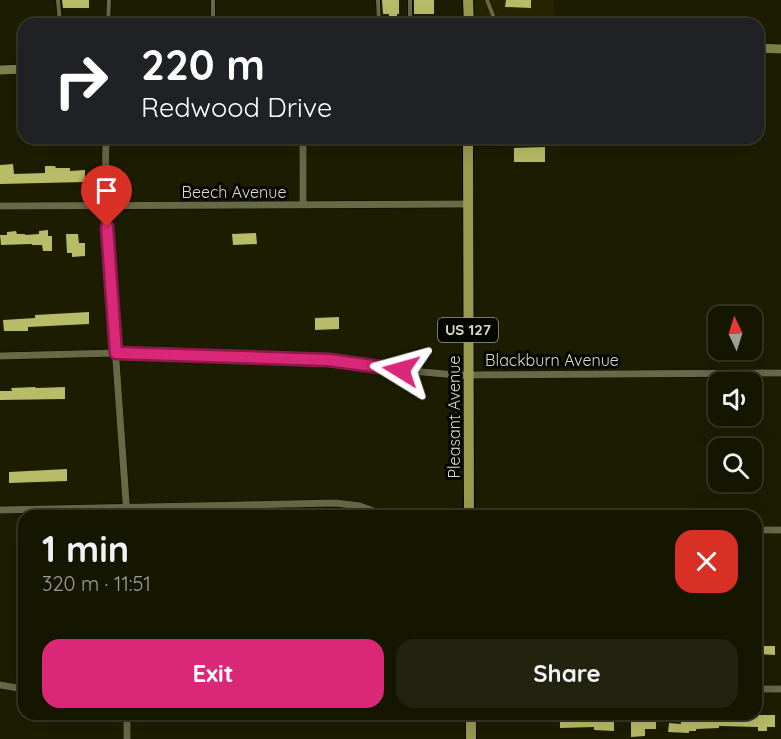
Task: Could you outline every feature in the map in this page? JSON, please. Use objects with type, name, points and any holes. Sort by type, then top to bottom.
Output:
[{"type":"main road","points":[[468,0],[469,18]]},
{"type":"main road","name":"Pleasant Avenue","points":[[468,144],[469,510]]},
{"type":"main road","points":[[471,720],[471,739]]},
{"type":"street","points":[[764,48],[781,49]]},
{"type":"street","points":[[0,70],[18,69]]},
{"type":"street","points":[[106,144],[105,206],[127,507]]},
{"type":"street","points":[[303,144],[303,204]]},
{"type":"street","name":"Beech Avenue","points":[[0,206],[468,204]]},
{"type":"street","name":"Blackburn Avenue","points":[[0,356],[116,353],[329,360],[456,375],[781,373]]},
{"type":"street","points":[[0,510],[336,503],[371,510]]},
{"type":"street","points":[[762,530],[781,530]]},
{"type":"street","points":[[0,685],[18,688]]},
{"type":"street","points":[[762,689],[781,689]]},
{"type":"street","points":[[127,720],[127,739]]},
{"type":"lane","points":[[58,0],[60,18]]},
{"type":"lane","points":[[108,18],[109,0]]},
{"type":"lane","points":[[213,0],[213,18]]},
{"type":"lane","points":[[378,0],[379,18]]},
{"type":"lane","points":[[409,18],[410,0]]},
{"type":"lane","points":[[487,0],[494,18]]},
{"type":"shaded area","points":[[468,0],[554,0],[555,18],[469,18]]},
{"type":"building","points":[[62,0],[89,0],[89,8],[63,8]]},
{"type":"building","points":[[382,0],[399,0],[397,18],[389,18],[389,14],[383,14]]},
{"type":"building","points":[[414,0],[434,0],[434,14],[414,14]]},
{"type":"building","points":[[506,0],[531,0],[531,8],[505,7]]},
{"type":"building","points":[[545,147],[545,162],[514,162],[514,148]]},
{"type":"building","points":[[13,164],[14,174],[45,173],[45,166],[70,168],[70,171],[85,170],[85,182],[0,184],[0,165]]},
{"type":"building","points":[[48,230],[48,236],[52,236],[52,251],[43,251],[42,245],[1,245],[0,235],[7,235],[7,232],[16,231],[17,234],[25,235],[39,234],[39,231]]},
{"type":"building","points":[[256,233],[257,244],[233,245],[232,234]]},
{"type":"building","points":[[66,234],[78,234],[79,243],[85,243],[85,256],[72,257],[72,253],[67,253]]},
{"type":"building","points":[[89,312],[89,324],[28,327],[28,331],[4,331],[3,320],[35,318],[35,315]]},
{"type":"building","points":[[339,317],[339,329],[315,330],[315,318]]},
{"type":"building","points":[[35,387],[65,387],[65,399],[0,400],[0,391]]},
{"type":"building","points":[[67,469],[67,481],[9,483],[9,472]]},
{"type":"building","points":[[762,646],[775,646],[775,655],[762,654]]},
{"type":"building","points":[[762,715],[775,715],[775,727],[767,727],[767,731],[758,731],[758,727],[719,726],[719,728],[696,729],[689,733],[668,732],[669,723],[681,724],[681,720],[762,720]]},
{"type":"building","points":[[512,720],[547,720],[547,721],[512,722]]},
{"type":"building","points":[[560,720],[606,720],[606,722],[614,722],[614,731],[594,730],[594,727],[560,728]]},
{"type":"building","points":[[631,720],[656,721],[656,729],[645,729],[645,736],[631,737]]},
{"type":"route","points":[[107,227],[116,353],[329,360],[401,370]]}]
